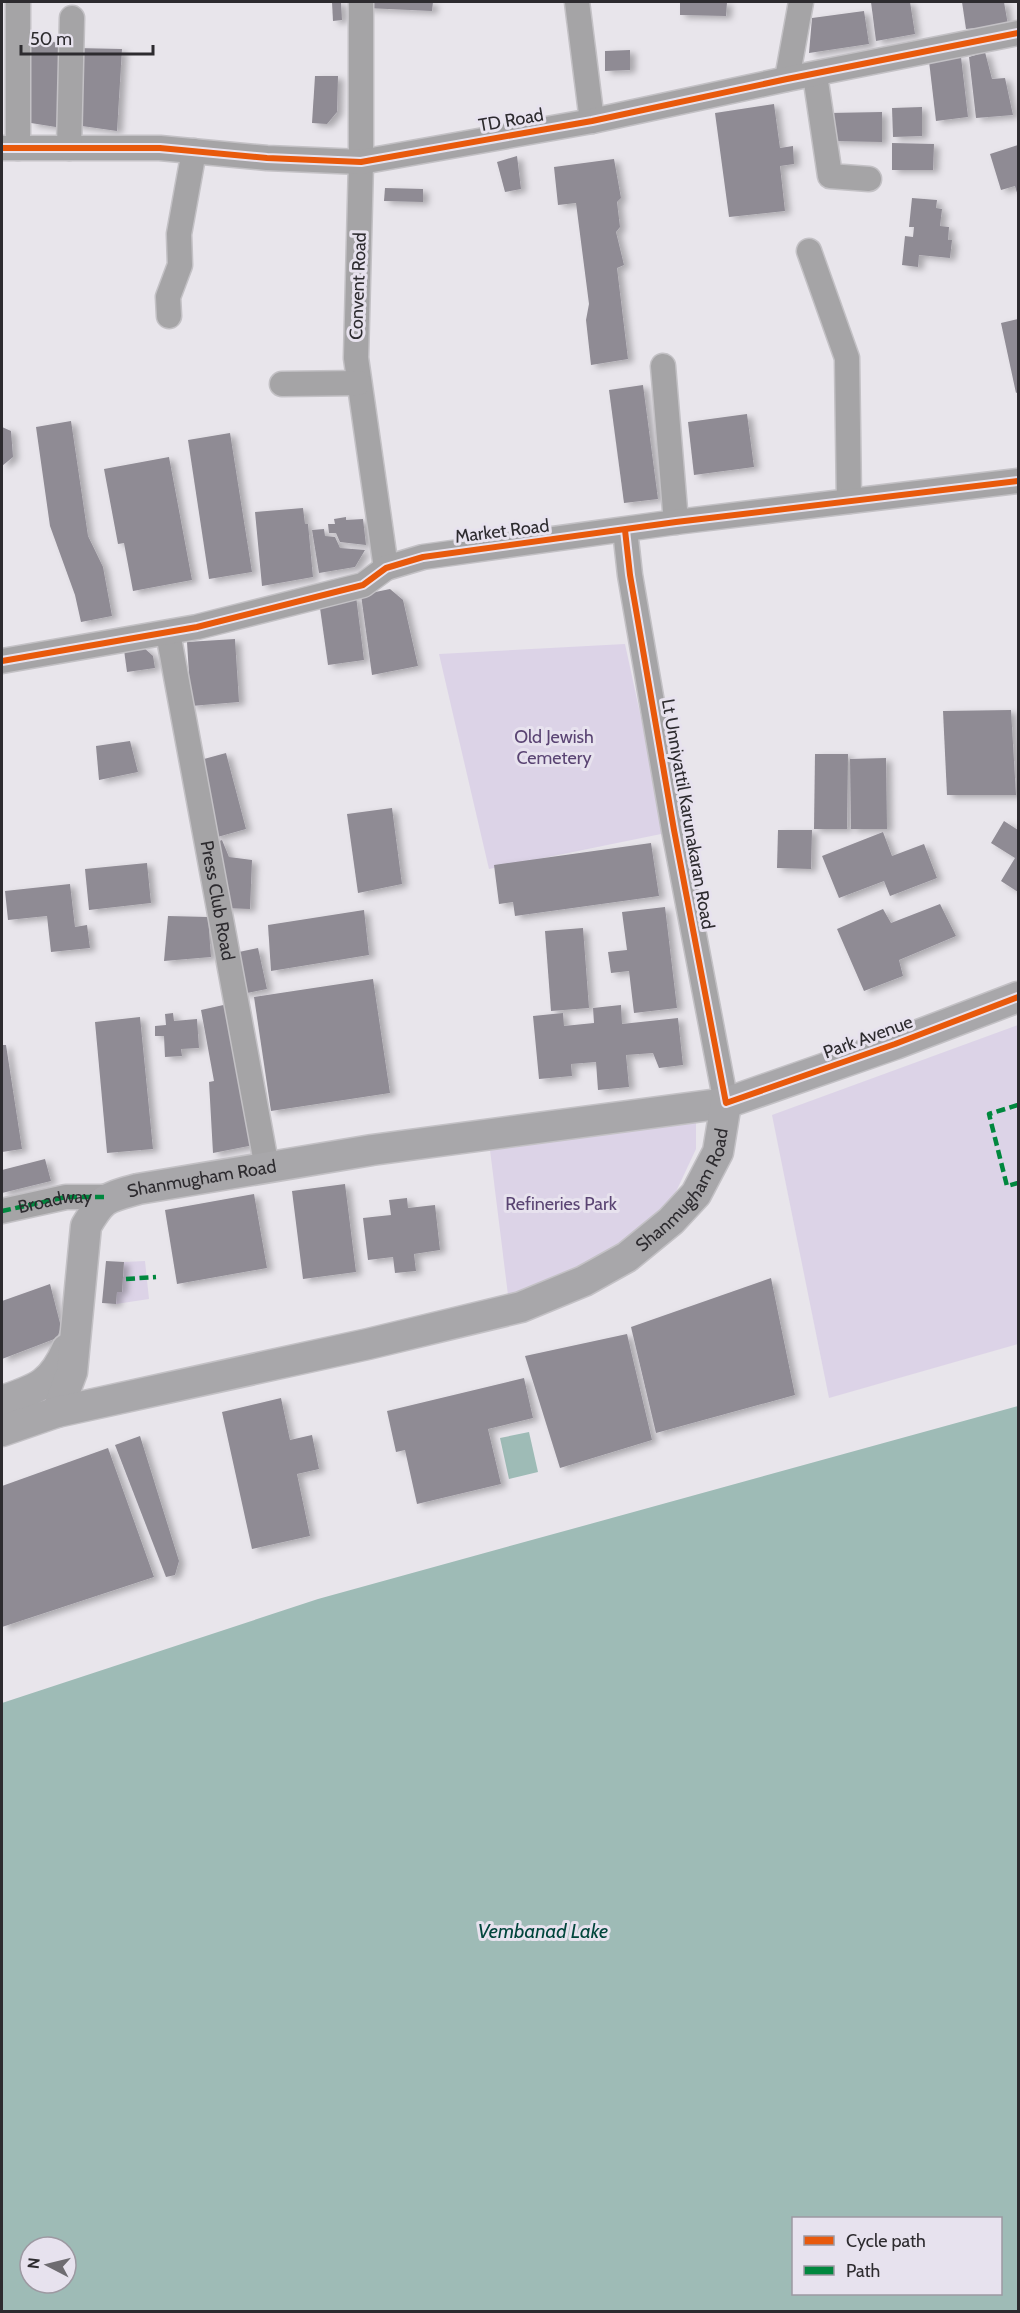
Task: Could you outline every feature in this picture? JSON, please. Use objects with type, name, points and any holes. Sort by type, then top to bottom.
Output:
[{"type":"main road","name":"Park Avenue","points":[[726,1103],[895,1044],[1018,997]]},
{"type":"main road","name":"Shanmugham Road","points":[[2,1431],[57,1412],[368,1344],[521,1307],[584,1281],[627,1257],[671,1221],[696,1194],[718,1152],[726,1103],[487,1134],[267,1167],[138,1189],[108,1197],[95,1210],[86,1226],[72,1372],[57,1412]]},
{"type":"main road","name":"Shanmugham Road","points":[[47,1382],[60,1365],[75,1327]]},
{"type":"main road","points":[[2,1401],[47,1382],[57,1412]]},
{"type":"street","points":[[10,148],[18,2]]},
{"type":"street","name":"Convent Road","points":[[361,2],[361,162],[356,358],[386,568]]},
{"type":"street","points":[[578,2],[592,121]]},
{"type":"street","points":[[787,79],[801,2]]},
{"type":"street","points":[[69,148],[72,18]]},
{"type":"street","name":"TD Road","points":[[10,148],[160,148],[267,158],[361,162],[592,121],[965,42],[1018,33]]},
{"type":"street","points":[[815,75],[830,176],[869,179]]},
{"type":"street","points":[[169,316],[168,297],[180,265],[180,234],[194,151]]},
{"type":"street","points":[[809,251],[847,358],[849,501]]},
{"type":"street","points":[[663,366],[676,522]]},
{"type":"street","points":[[282,384],[359,383]]},
{"type":"street","name":"Market Road","points":[[2,661],[168,633],[363,585],[386,568],[423,557],[676,522],[1018,481]]},
{"type":"street","name":"Lt Unniyattil Karunakaran Road","points":[[625,530],[632,587],[674,830],[726,1103]]},
{"type":"street","name":"Press Club Road","points":[[168,633],[267,1167]]},
{"type":"street","name":"Broadway","points":[[2,1211],[66,1197],[108,1197]]},
{"type":"green space","name":"Old Jewish Cemetery","points":[[625,644],[666,833],[489,869],[439,654]]},
{"type":"green space","points":[[1018,1025],[1018,1344],[829,1398],[772,1115]]},
{"type":"green space","name":"Refineries Park","points":[[696,1118],[696,1149],[674,1196],[649,1226],[580,1269],[508,1295],[490,1150]]},
{"type":"green space","points":[[145,1261],[149,1299],[116,1304],[117,1292],[122,1292],[124,1262]]},
{"type":"water","name":"Vembanad Lake","points":[[1018,1406],[1018,2311],[2,2311],[2,1703],[318,1599]]},
{"type":"water","points":[[529,1432],[538,1472],[509,1479],[500,1438]]},
{"type":"building","points":[[332,2],[341,2],[342,20],[333,21]]},
{"type":"building","points":[[365,2],[433,2],[432,11],[366,8]]},
{"type":"building","points":[[680,2],[727,2],[726,16],[680,15]]},
{"type":"building","points":[[871,2],[910,2],[915,34],[876,41]]},
{"type":"building","points":[[962,2],[1004,2],[1008,25],[966,29]]},
{"type":"building","points":[[864,11],[869,44],[809,53],[812,18]]},
{"type":"building","points":[[26,39],[61,43],[62,128],[31,123]]},
{"type":"building","points":[[76,48],[122,49],[117,131],[75,125]]},
{"type":"building","points":[[630,50],[630,70],[605,71],[605,51]]},
{"type":"building","points":[[985,52],[992,79],[1005,78],[1013,115],[976,118],[969,57]]},
{"type":"building","points":[[961,57],[968,117],[936,121],[929,61]]},
{"type":"building","points":[[315,76],[338,76],[337,112],[327,124],[312,123]]},
{"type":"building","points":[[774,104],[780,148],[793,146],[794,164],[780,166],[785,211],[729,217],[715,113]]},
{"type":"building","points":[[922,107],[922,136],[893,137],[892,108]]},
{"type":"building","points":[[882,112],[882,142],[831,141],[829,113]]},
{"type":"building","points":[[892,143],[934,144],[933,170],[892,170]]},
{"type":"building","points":[[1018,145],[1018,196],[1015,186],[1001,190],[990,154]]},
{"type":"building","points":[[517,156],[521,189],[505,192],[497,162]]},
{"type":"building","points":[[614,159],[621,198],[617,202],[620,227],[616,232],[624,265],[617,268],[628,359],[591,365],[586,320],[589,304],[576,203],[558,205],[554,167]]},
{"type":"building","points":[[385,188],[423,189],[423,202],[384,201]]},
{"type":"building","points":[[912,198],[937,200],[936,208],[942,209],[940,226],[949,227],[948,240],[952,240],[950,258],[919,255],[918,267],[902,265],[905,236],[913,237],[914,227],[909,227]]},
{"type":"building","points":[[1018,319],[1018,392],[1016,393],[1001,323]]},
{"type":"building","points":[[643,385],[658,499],[624,503],[609,390]]},
{"type":"building","points":[[747,414],[754,467],[694,475],[688,422]]},
{"type":"building","points":[[71,421],[88,536],[103,567],[112,616],[81,622],[75,595],[50,526],[36,427]]},
{"type":"building","points":[[2,427],[11,431],[13,457],[2,466]]},
{"type":"building","points":[[230,433],[252,572],[209,579],[188,440]]},
{"type":"building","points":[[169,457],[192,580],[133,591],[124,543],[118,544],[104,469]]},
{"type":"building","points":[[303,508],[305,524],[308,524],[313,577],[262,586],[255,512]]},
{"type":"building","points":[[346,517],[346,520],[363,519],[366,545],[340,542],[336,533],[329,533],[328,524],[335,524],[334,519]]},
{"type":"building","points":[[324,529],[325,536],[335,537],[340,548],[365,550],[355,567],[319,573],[312,530]]},
{"type":"building","points":[[390,589],[403,600],[418,666],[372,675],[361,595]]},
{"type":"building","points":[[356,596],[364,660],[328,665],[319,601]]},
{"type":"building","points":[[235,639],[239,702],[191,706],[187,642]]},
{"type":"building","points":[[143,647],[153,656],[155,668],[127,672],[124,650]]},
{"type":"building","points":[[1011,710],[1016,795],[947,795],[943,711]]},
{"type":"building","points":[[130,741],[138,772],[99,780],[96,746]]},
{"type":"building","points":[[226,753],[246,829],[214,838],[193,762]]},
{"type":"building","points":[[815,754],[848,754],[847,829],[814,829]]},
{"type":"building","points":[[886,758],[887,829],[851,829],[850,759]]},
{"type":"building","points":[[392,808],[402,884],[358,893],[347,814]]},
{"type":"building","points":[[1004,821],[1018,830],[1018,892],[1001,881],[1015,858],[991,843]]},
{"type":"building","points":[[778,830],[812,830],[811,869],[777,868]]},
{"type":"building","points":[[883,832],[892,856],[924,844],[937,878],[890,896],[884,881],[839,898],[822,856]]},
{"type":"building","points":[[222,840],[229,857],[252,860],[250,909],[224,908],[214,843]]},
{"type":"building","points":[[651,843],[659,896],[515,916],[513,902],[499,904],[494,865]]},
{"type":"building","points":[[147,863],[151,903],[89,910],[85,869]]},
{"type":"building","points":[[70,884],[75,927],[87,925],[90,948],[51,952],[47,916],[8,920],[5,891]]},
{"type":"building","points":[[940,904],[956,936],[899,960],[903,976],[864,991],[837,929],[883,909],[891,923]]},
{"type":"building","points":[[665,907],[677,1008],[634,1013],[629,971],[611,973],[608,952],[627,950],[622,912]]},
{"type":"building","points":[[364,910],[369,955],[271,971],[268,925]]},
{"type":"building","points":[[168,916],[208,917],[211,957],[164,961]]},
{"type":"building","points":[[583,928],[589,1008],[551,1011],[545,931]]},
{"type":"building","points":[[258,948],[267,989],[242,994],[234,953]]},
{"type":"building","points":[[373,979],[390,1093],[271,1111],[254,997]]},
{"type":"building","points":[[228,1004],[254,1145],[213,1153],[209,1082],[214,1081],[201,1010]]},
{"type":"building","points":[[621,1005],[622,1024],[678,1018],[683,1065],[659,1068],[653,1053],[626,1055],[629,1087],[598,1090],[596,1062],[571,1064],[572,1076],[539,1079],[533,1016],[563,1013],[564,1026],[594,1023],[593,1008]]},
{"type":"building","points":[[173,1013],[174,1021],[197,1019],[199,1048],[181,1049],[182,1056],[165,1057],[164,1036],[155,1036],[155,1026],[166,1025],[165,1014]]},
{"type":"building","points":[[140,1017],[153,1149],[107,1153],[95,1022]]},
{"type":"building","points":[[2,1045],[6,1045],[22,1149],[2,1152]]},
{"type":"building","points":[[45,1159],[51,1181],[2,1193],[2,1170]]},
{"type":"building","points":[[345,1184],[356,1272],[303,1279],[292,1191]]},
{"type":"building","points":[[254,1194],[267,1268],[177,1284],[165,1210]]},
{"type":"building","points":[[407,1198],[408,1208],[435,1205],[440,1250],[414,1254],[416,1271],[395,1273],[393,1257],[368,1260],[363,1218],[391,1215],[389,1200]]},
{"type":"building","points":[[106,1261],[124,1262],[122,1292],[117,1292],[116,1304],[102,1303]]},
{"type":"building","points":[[771,1278],[795,1395],[656,1433],[631,1327]]},
{"type":"building","points":[[50,1284],[61,1327],[57,1338],[2,1359],[2,1301]]},
{"type":"building","points":[[627,1334],[652,1440],[560,1468],[525,1356]]},
{"type":"building","points":[[524,1378],[533,1418],[488,1429],[501,1484],[417,1504],[405,1450],[396,1452],[387,1411]]},
{"type":"building","points":[[281,1398],[290,1440],[312,1435],[319,1469],[297,1474],[310,1536],[252,1549],[222,1412]]},
{"type":"building","points":[[140,1436],[179,1561],[175,1575],[166,1577],[115,1445]]},
{"type":"building","points":[[108,1448],[154,1577],[2,1627],[2,1486]]},
{"type":"marked path","points":[[1018,1105],[989,1114],[1007,1186],[1018,1183]]},
{"type":"marked path","points":[[2,1211],[66,1197],[108,1197]]},
{"type":"marked path","points":[[126,1279],[156,1277]]},
{"type":"cycle path","points":[[2,148],[160,148],[267,158],[361,162],[592,121],[1018,33]]},
{"type":"cycle path","points":[[2,661],[197,627],[363,585],[386,568],[423,557],[676,522],[1018,481]]},
{"type":"cycle path","points":[[625,530],[630,575],[674,830],[726,1103],[895,1044],[1018,997]]}]
